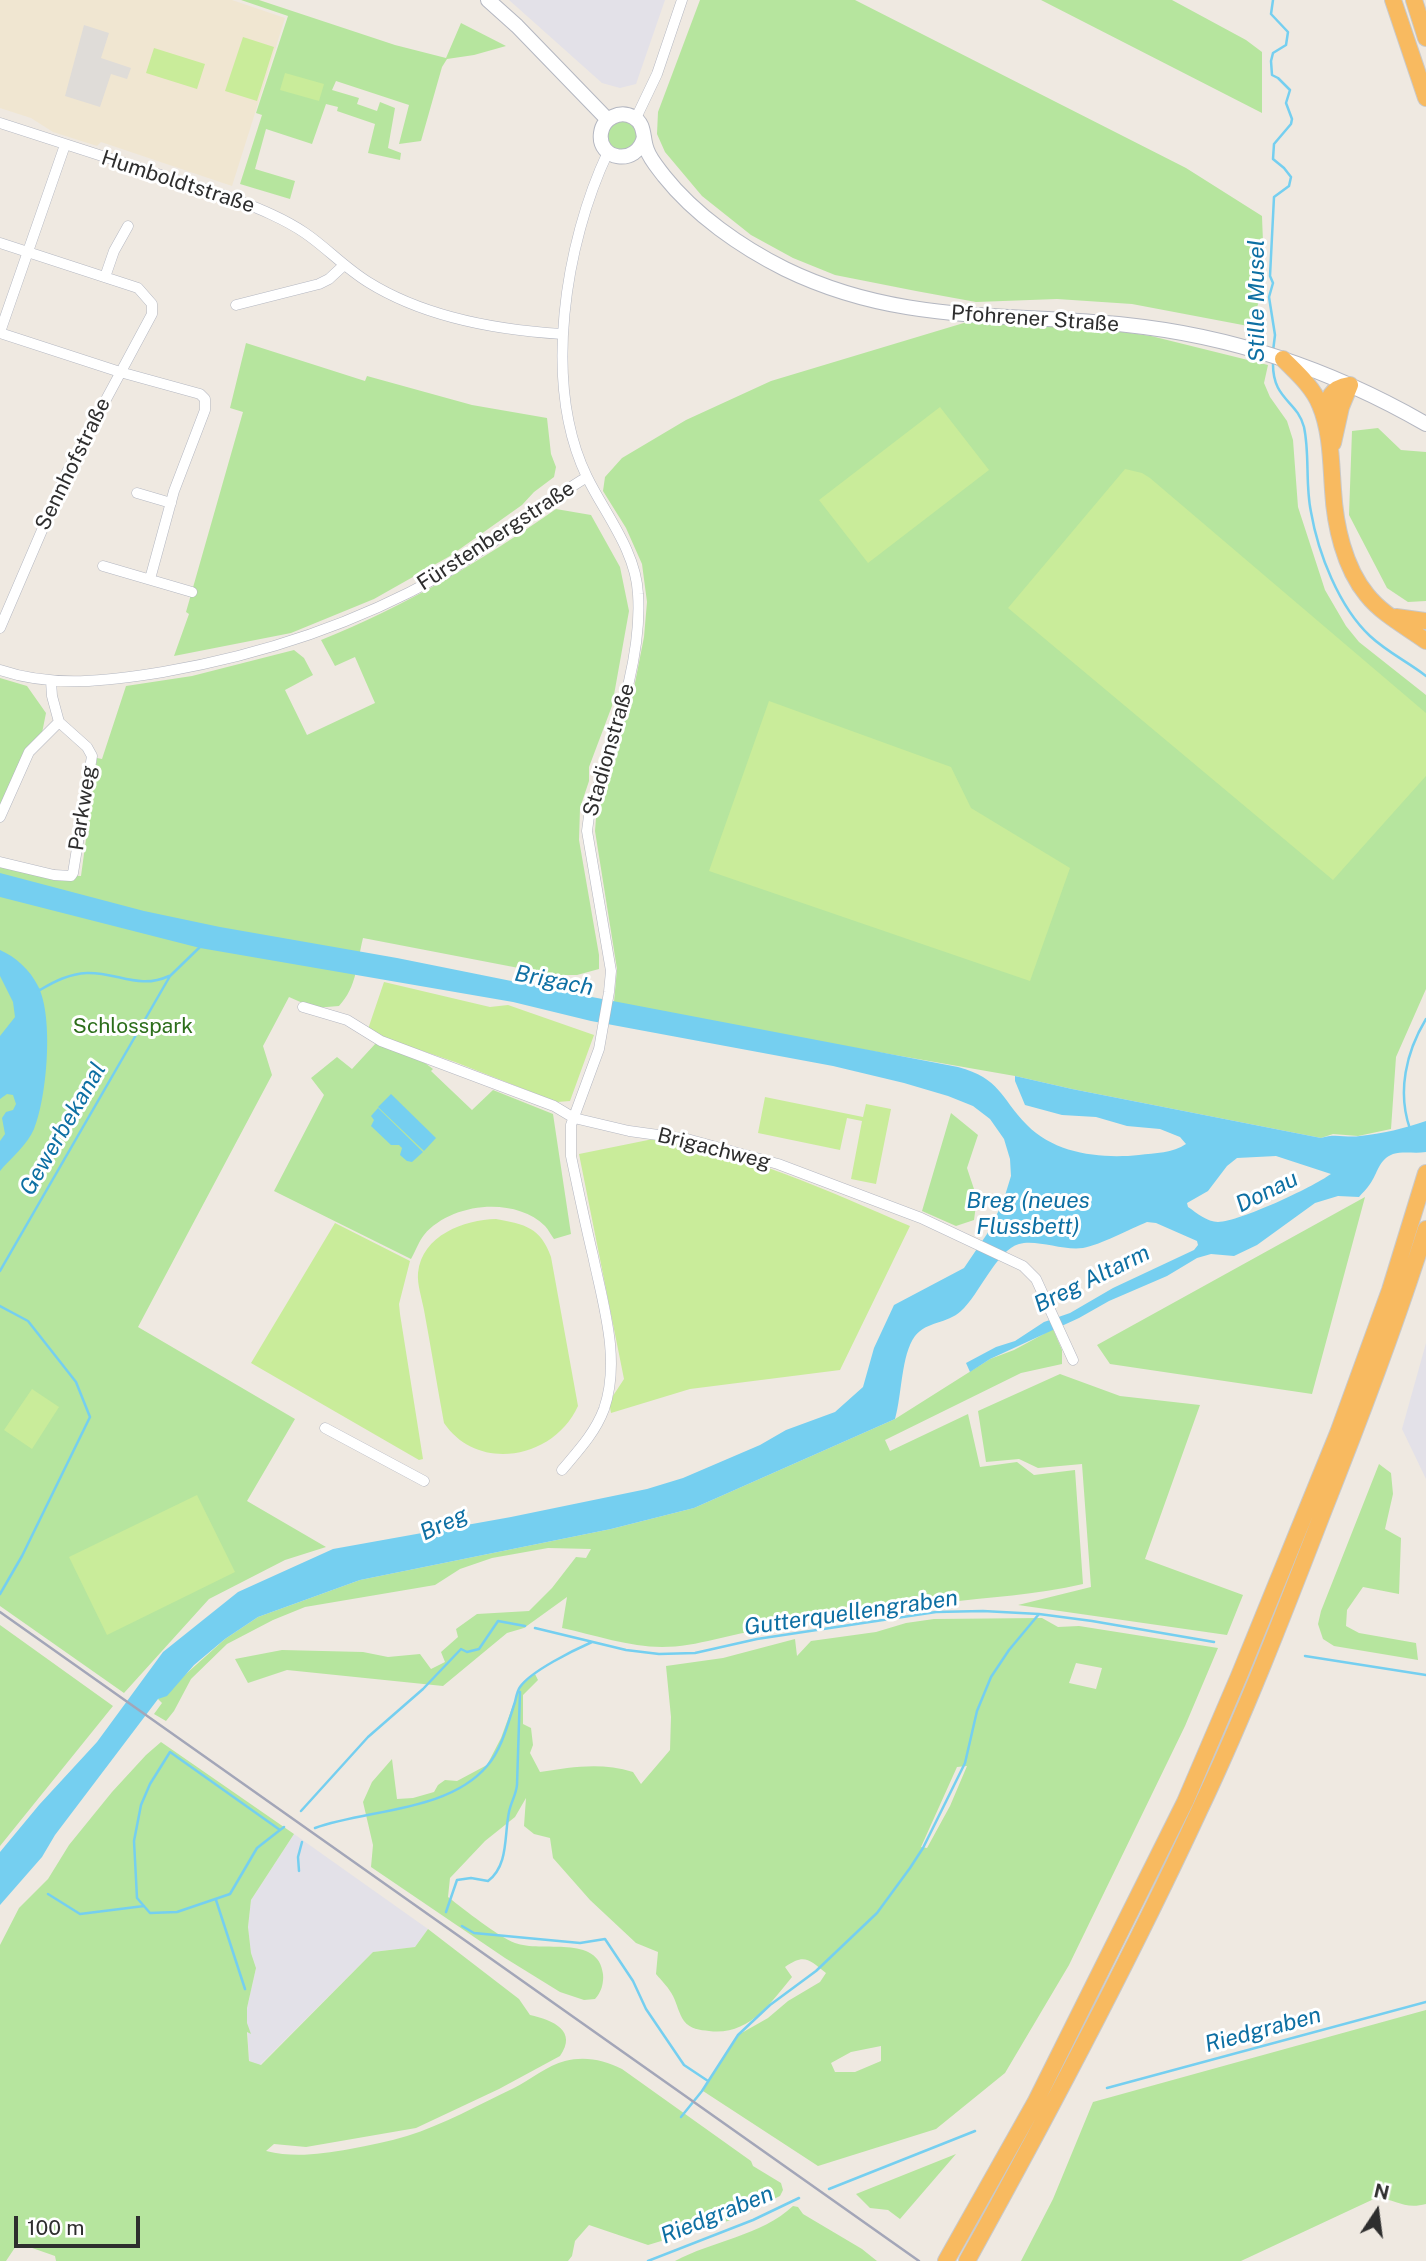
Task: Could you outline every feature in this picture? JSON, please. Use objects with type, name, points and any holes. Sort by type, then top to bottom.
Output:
[{"type":"highway","points":[[1393,0],[1426,98]]},
{"type":"highway","points":[[1414,0],[1426,38]]},
{"type":"highway","points":[[1283,359],[1314,394],[1324,416],[1331,456],[1335,514],[1346,555],[1364,591],[1426,642]]},
{"type":"highway","points":[[1324,416],[1327,402],[1333,392],[1339,387],[1350,385]]},
{"type":"highway","points":[[1331,456],[1338,415],[1350,385]]},
{"type":"highway","points":[[1390,615],[1407,620],[1426,621]]},
{"type":"highway","points":[[967,2261],[1050,2111],[1200,1809],[1279,1625],[1358,1400],[1426,1173]]},
{"type":"highway","points":[[1358,1400],[1384,1356],[1426,1229]]},
{"type":"highway","points":[[948,2256],[1035,2103],[1185,1802],[1345,1435]]},
{"type":"main road","points":[[488,0],[517,26],[608,120]]},
{"type":"main road","points":[[620,114],[636,118],[644,137],[639,150],[628,157],[614,156],[608,152],[601,139],[603,125],[620,114]]},
{"type":"main road","name":"Pfohrener Straße","points":[[644,137],[646,149],[664,177],[705,216],[749,249],[789,271],[855,296],[900,307],[946,313],[1139,326],[1187,334],[1283,359],[1350,385],[1426,424]]},
{"type":"main road","name":"Pfohrener Straße","points":[[628,157],[664,177]]},
{"type":"street","points":[[636,118],[657,74],[682,0]]},
{"type":"street","name":"Humboldtstraße","points":[[0,123],[232,198],[266,212],[304,232],[344,266],[382,290],[431,310],[525,331],[562,334]]},
{"type":"street","points":[[65,145],[0,332],[120,372],[200,394],[205,399],[205,410],[171,503],[150,579]]},
{"type":"street","name":"Stadionstraße","points":[[562,1470],[597,1424],[609,1388],[605,1310],[570,1156],[571,1125],[593,1069],[609,992],[609,950],[587,831],[589,816],[635,658],[639,621],[638,591],[633,567],[587,477],[575,447],[568,419],[562,353],[562,334],[580,226],[608,152]]},
{"type":"street","points":[[0,243],[105,277],[114,250],[128,226]]},
{"type":"street","points":[[236,305],[319,284],[344,266]]},
{"type":"street","name":"Sennhofstraße","points":[[0,628],[67,472],[152,314],[152,304],[138,288],[105,277]]},
{"type":"street","name":"Fürstenbergstraße","points":[[0,670],[37,680],[85,681],[215,663],[297,640],[371,611],[443,575],[587,477]]},
{"type":"street","points":[[137,493],[171,503]]},
{"type":"street","points":[[103,566],[192,592]]},
{"type":"street","points":[[0,817],[29,752],[59,722],[51,681]]},
{"type":"street","name":"Parkweg","points":[[0,862],[54,876],[71,876],[74,873],[92,756],[87,747],[59,722]]},
{"type":"street","name":"Brigachweg","points":[[303,1007],[347,1020],[381,1041],[554,1106],[574,1118],[629,1131],[687,1139],[735,1151],[885,1203],[1011,1259],[1036,1279],[1073,1360]]},
{"type":"street","points":[[325,1428],[424,1481]]},
{"type":"shaded area","points":[[0,0],[232,0],[285,18],[232,186],[101,142],[97,146],[53,132],[31,118],[0,108]]},
{"type":"shaded area","points":[[509,0],[665,0],[636,84],[620,88],[602,83]]},
{"type":"shaded area","points":[[84,25],[109,33],[101,58],[131,68],[127,79],[111,74],[100,107],[65,96]]},
{"type":"shaded area","points":[[1426,1343],[1426,1479],[1402,1429]]},
{"type":"shaded area","points":[[294,1834],[428,1929],[415,1947],[373,1952],[260,2065],[249,2061],[247,2008],[256,1968],[248,1927],[251,1900]]},
{"type":"green space","points":[[241,0],[259,0],[395,45],[446,58],[461,23],[506,46],[447,59],[442,67],[421,141],[399,144],[409,105],[336,81],[332,90],[359,98],[357,104],[377,111],[380,102],[395,108],[388,148],[401,153],[400,160],[368,153],[375,124],[337,111],[338,107],[326,104],[312,144],[266,129],[255,169],[295,181],[290,199],[240,184],[262,115],[256,113],[288,16]]},
{"type":"green space","points":[[700,0],[855,0],[1186,168],[1262,216],[1261,288],[1259,302],[1248,326],[1132,304],[1057,299],[976,302],[835,275],[793,258],[751,235],[702,196],[665,152],[657,134],[658,112]]},
{"type":"green space","points":[[1041,0],[1172,0],[1246,40],[1262,52],[1262,113]]},
{"type":"green space","points":[[243,37],[274,47],[257,101],[225,91]]},
{"type":"green space","points":[[154,48],[205,64],[197,89],[146,73]]},
{"type":"green space","points":[[285,73],[324,84],[319,101],[280,90]]},
{"type":"green space","points":[[627,117],[641,135],[628,153],[607,145],[606,128]]},
{"type":"green space","points":[[967,322],[1110,330],[1151,336],[1268,365],[1264,383],[1270,397],[1287,421],[1293,440],[1298,507],[1325,590],[1346,626],[1359,642],[1426,695],[1426,989],[1396,1057],[1391,1129],[1358,1136],[1333,1134],[1321,1138],[1015,1076],[614,1002],[617,969],[595,831],[597,805],[632,698],[644,637],[647,602],[642,564],[626,528],[603,491],[605,477],[622,458],[686,420],[771,381]]},
{"type":"green space","points":[[246,343],[365,381],[367,376],[472,405],[547,418],[551,454],[556,467],[554,477],[522,505],[450,556],[374,599],[291,633],[174,656],[189,614],[186,612],[243,412],[230,408]]},
{"type":"green space","points":[[940,407],[989,470],[868,563],[819,500]]},
{"type":"green space","points":[[1378,428],[1401,450],[1426,452],[1426,601],[1408,602],[1387,588],[1349,515],[1352,431]]},
{"type":"green space","points":[[1125,469],[1150,478],[1426,713],[1426,776],[1333,880],[1008,608]]},
{"type":"green space","name":"Schlosspark","points":[[556,509],[591,515],[620,567],[629,611],[612,706],[589,767],[589,781],[580,808],[579,840],[599,955],[599,969],[577,975],[555,975],[363,938],[350,991],[339,1006],[314,1008],[289,997],[263,1046],[272,1075],[138,1327],[295,1419],[247,1501],[326,1547],[285,1560],[209,1599],[124,1693],[0,1606],[0,862],[54,875],[81,876],[97,758],[102,759],[126,686],[192,676],[294,650],[304,658],[313,675],[285,690],[307,735],[375,703],[355,657],[335,666],[321,640],[442,581],[500,547]]},
{"type":"green space","points":[[0,678],[27,686],[46,713],[41,738],[0,817]]},
{"type":"green space","points":[[769,701],[951,767],[971,808],[1070,868],[1030,981],[709,871]]},
{"type":"green space","points":[[384,982],[490,1007],[508,1005],[594,1035],[570,1101],[557,1102],[455,1062],[367,1032]]},
{"type":"green space","points":[[376,1043],[421,1060],[472,1110],[493,1090],[553,1114],[571,1234],[554,1239],[545,1226],[532,1216],[517,1210],[483,1207],[466,1210],[436,1224],[422,1237],[411,1259],[274,1191],[324,1095],[311,1078],[337,1057],[352,1069]]},
{"type":"green space","points":[[765,1097],[863,1117],[866,1104],[891,1109],[876,1184],[851,1179],[862,1121],[847,1118],[840,1150],[758,1133]]},
{"type":"green space","points":[[951,1113],[978,1135],[967,1168],[977,1198],[974,1220],[956,1226],[922,1211]]},
{"type":"green space","points":[[658,1138],[755,1163],[910,1226],[840,1370],[690,1389],[611,1413],[609,1402],[624,1379],[579,1154]]},
{"type":"green space","points":[[1365,1197],[1312,1394],[1110,1364],[1097,1345]]},
{"type":"green space","points":[[496,1219],[531,1229],[547,1247],[578,1406],[567,1424],[552,1438],[534,1448],[495,1454],[476,1449],[459,1439],[444,1423],[418,1273],[421,1260],[436,1239],[458,1227]]},
{"type":"green space","points":[[335,1223],[410,1261],[399,1304],[423,1459],[419,1460],[251,1363]]},
{"type":"green space","points":[[1053,1329],[1062,1350],[1062,1364],[1021,1373],[885,1440],[890,1451],[968,1414],[980,1467],[1017,1462],[1034,1475],[1075,1470],[1083,1584],[898,1609],[754,1631],[689,1645],[662,1647],[625,1643],[562,1628],[567,1597],[524,1628],[507,1633],[443,1686],[287,1670],[248,1683],[235,1659],[282,1650],[363,1652],[388,1657],[420,1654],[431,1669],[445,1662],[441,1652],[458,1637],[456,1629],[477,1614],[529,1611],[552,1588],[576,1557],[586,1558],[591,1549],[548,1548],[492,1558],[460,1569],[435,1585],[305,1607],[273,1620],[227,1644],[191,1679],[166,1721],[154,1714],[162,1703],[158,1699],[225,1639],[258,1617],[360,1580],[611,1529],[694,1508],[895,1419],[990,1359],[1014,1350]]},
{"type":"green space","points":[[1060,1374],[1120,1396],[1200,1405],[1145,1559],[1243,1595],[1227,1635],[1018,1605],[1091,1587],[1082,1464],[1038,1468],[1019,1459],[986,1462],[978,1411]]},
{"type":"green space","points":[[32,1389],[59,1407],[32,1449],[4,1430]]},
{"type":"green space","points":[[1379,1464],[1391,1473],[1393,1494],[1385,1529],[1401,1538],[1399,1594],[1363,1587],[1347,1610],[1346,1626],[1359,1633],[1416,1643],[1418,1660],[1334,1646],[1323,1639],[1318,1624]]},
{"type":"green space","points":[[197,1495],[235,1572],[107,1635],[69,1557]]},
{"type":"green space","points":[[1042,1618],[1058,1627],[1079,1626],[1218,1648],[1185,1726],[1069,1965],[1005,2073],[936,2129],[818,2166],[703,2091],[738,2035],[820,1982],[826,1973],[807,1960],[797,1960],[785,1967],[792,1977],[766,2007],[747,2023],[723,2031],[689,2026],[682,2018],[671,1993],[656,1974],[658,1952],[636,1943],[590,1900],[553,1858],[550,1838],[534,1834],[524,1826],[526,1798],[515,1817],[485,1841],[450,1878],[448,1897],[490,1929],[515,1943],[526,1946],[567,1947],[591,1954],[599,1962],[603,1974],[602,1988],[595,1999],[584,2000],[560,1992],[371,1867],[373,1845],[363,1802],[372,1782],[392,1759],[397,1799],[413,1798],[434,1792],[445,1780],[457,1781],[487,1765],[501,1738],[520,1686],[535,1674],[538,1680],[523,1695],[523,1724],[531,1728],[533,1745],[530,1753],[540,1772],[575,1767],[609,1767],[633,1772],[641,1784],[670,1750],[671,1717],[666,1666],[723,1658],[795,1639],[797,1656],[811,1641],[876,1632],[906,1623],[934,1619]],"holes":[[[1076,1663],[1102,1668],[1096,1689],[1069,1683]],[[967,1766],[950,1806],[927,1848],[921,1847],[957,1767]],[[881,2046],[881,2061],[855,2072],[835,2072],[831,2063],[851,2052]]]},
{"type":"green space","points":[[0,1625],[113,1706],[0,1846]]},
{"type":"green space","points":[[161,1742],[294,1834],[251,1900],[248,1927],[256,1968],[247,2008],[247,2023],[251,2034],[247,2032],[249,2061],[261,2065],[373,1952],[415,1947],[428,1929],[519,1999],[530,2015],[547,2020],[560,2028],[566,2040],[560,2056],[499,2089],[416,2128],[306,2147],[274,2144],[266,2151],[297,2155],[318,2154],[400,2138],[461,2114],[559,2063],[587,2059],[622,2069],[751,2161],[753,2166],[781,2183],[783,2190],[780,2196],[731,2220],[648,2245],[589,2225],[575,2241],[572,2256],[568,2261],[56,2261],[55,2256],[18,2243],[6,2261],[0,2261],[0,1945],[19,1908],[48,1879],[69,1845],[112,1792]]},
{"type":"green space","points":[[1426,2010],[1426,2204],[1412,2206],[1376,2198],[1241,2261],[1021,2261],[1053,2199],[1093,2102]]},
{"type":"green space","points":[[956,2154],[900,2219],[888,2210],[870,2208],[856,2194]]},
{"type":"green space","points":[[793,2206],[877,2261],[675,2261],[751,2231]]},
{"type":"water","name":"Breg (neues Flussbett)","points":[[0,873],[144,911],[220,927],[397,958],[958,1067],[991,1083],[1038,1135],[1065,1148],[1095,1155],[1139,1155],[1170,1151],[1186,1144],[1180,1137],[1160,1129],[1127,1126],[1096,1117],[1062,1115],[1025,1105],[1015,1076],[1321,1138],[1376,1134],[1426,1121],[1426,1152],[1393,1154],[1381,1163],[1370,1184],[1359,1197],[1338,1196],[1315,1203],[1257,1245],[1234,1256],[1211,1254],[1197,1258],[1167,1276],[990,1359],[970,1372],[966,1363],[1194,1250],[1198,1245],[1197,1241],[1156,1223],[1147,1222],[1083,1248],[1019,1244],[1003,1255],[961,1311],[925,1328],[915,1336],[904,1364],[895,1419],[694,1508],[611,1529],[360,1580],[258,1617],[225,1639],[194,1665],[167,1696],[158,1699],[55,1835],[42,1857],[0,1905],[0,1852],[97,1742],[163,1652],[238,1592],[333,1549],[647,1489],[683,1478],[760,1445],[786,1430],[835,1412],[863,1387],[874,1348],[894,1305],[964,1268],[987,1234],[1003,1202],[1011,1176],[1010,1159],[1004,1139],[990,1119],[973,1106],[904,1083],[833,1066],[591,1021],[513,1002],[200,948],[0,897]],"holes":[[[1276,1156],[1331,1174],[1276,1203],[1229,1220],[1218,1222],[1202,1217],[1188,1207],[1187,1203],[1208,1191],[1227,1166],[1237,1158]]]},
{"type":"water","points":[[0,950],[22,965],[38,986],[46,1017],[47,1058],[39,1115],[34,1129],[23,1146],[0,1171],[0,1141],[5,1134],[2,1118],[6,1112],[13,1110],[16,1104],[13,1095],[7,1094],[0,1099],[0,1036],[15,1017],[13,1002],[0,976]]},
{"type":"water","points":[[391,1094],[436,1138],[424,1151],[378,1107]]},
{"type":"water","points":[[378,1108],[423,1152],[412,1162],[400,1155],[402,1148],[399,1145],[391,1145],[371,1126],[374,1120],[371,1116]]},
{"type":"waterway","name":"Stille Musel","points":[[1273,0],[1271,14],[1288,32],[1286,45],[1273,53],[1272,75],[1290,90],[1286,103],[1292,119],[1291,124],[1274,144],[1273,159],[1291,177],[1289,186],[1274,197],[1270,276],[1273,283],[1269,297],[1275,335],[1273,351]]},
{"type":"waterway","name":"Stille Musel","points":[[1273,362],[1276,384],[1301,418],[1304,427],[1308,491],[1314,528],[1340,595],[1370,636],[1426,676]]},
{"type":"waterway","name":"Gewerbekanal","points":[[0,1271],[170,976],[202,945]]},
{"type":"waterway","points":[[38,989],[62,978],[87,973],[138,981],[158,980],[169,976]]},
{"type":"waterway","name":"Stille Musel","points":[[1410,1129],[1404,1101],[1406,1072],[1413,1045],[1426,1019]]},
{"type":"waterway","name":"Gewerbekanal","points":[[0,1306],[28,1321],[76,1382],[90,1417],[22,1556],[0,1594]]},
{"type":"waterway","name":"Gutterquellengraben","points":[[535,1628],[626,1650],[659,1654],[695,1653],[757,1639],[936,1612],[983,1611],[1039,1614],[1092,1621],[1214,1642]]},
{"type":"waterway","points":[[681,2117],[702,2091],[738,2035],[770,2005],[816,1971],[877,1913],[910,1868],[923,1848],[965,1763],[977,1711],[991,1677],[1039,1614]]},
{"type":"waterway","points":[[301,1811],[368,1737],[423,1689],[461,1649],[467,1652],[479,1649],[498,1621],[525,1626]]},
{"type":"waterway","points":[[315,1828],[429,1801],[471,1781],[497,1752],[520,1687],[543,1668],[592,1642]]},
{"type":"waterway","name":"Gutterquellengraben","points":[[1305,1656],[1426,1675]]},
{"type":"waterway","points":[[446,1912],[457,1880],[471,1878],[488,1881],[503,1858],[509,1812],[517,1785],[520,1692]]},
{"type":"waterway","points":[[280,1830],[170,1752],[150,1784],[141,1805],[134,1841],[137,1898],[150,1913],[177,1912],[230,1894],[257,1848],[284,1827]]},
{"type":"waterway","points":[[299,1871],[298,1857],[302,1842]]},
{"type":"waterway","points":[[48,1894],[80,1914],[144,1906]]},
{"type":"waterway","points":[[216,1900],[245,1989]]},
{"type":"waterway","points":[[462,1926],[474,1933],[580,1943],[605,1939],[633,1981],[646,2009],[684,2065],[708,2081]]},
{"type":"waterway","name":"Riedgraben","points":[[1107,2088],[1426,2002]]},
{"type":"waterway","name":"Riedgraben","points":[[829,2189],[975,2131]]},
{"type":"waterway","name":"Riedgraben","points":[[648,2261],[753,2220],[799,2198]]},
{"type":"railway","points":[[0,1612],[919,2261]]},
{"type":"water label","name":"Brigach","points":[[554,981]]},
{"type":"water label","name":"Donau","points":[[1267,1192]]},
{"type":"water label","name":"Breg Altarm","points":[[1092,1279]]},
{"type":"water label","name":"Breg","points":[[444,1524]]}]
